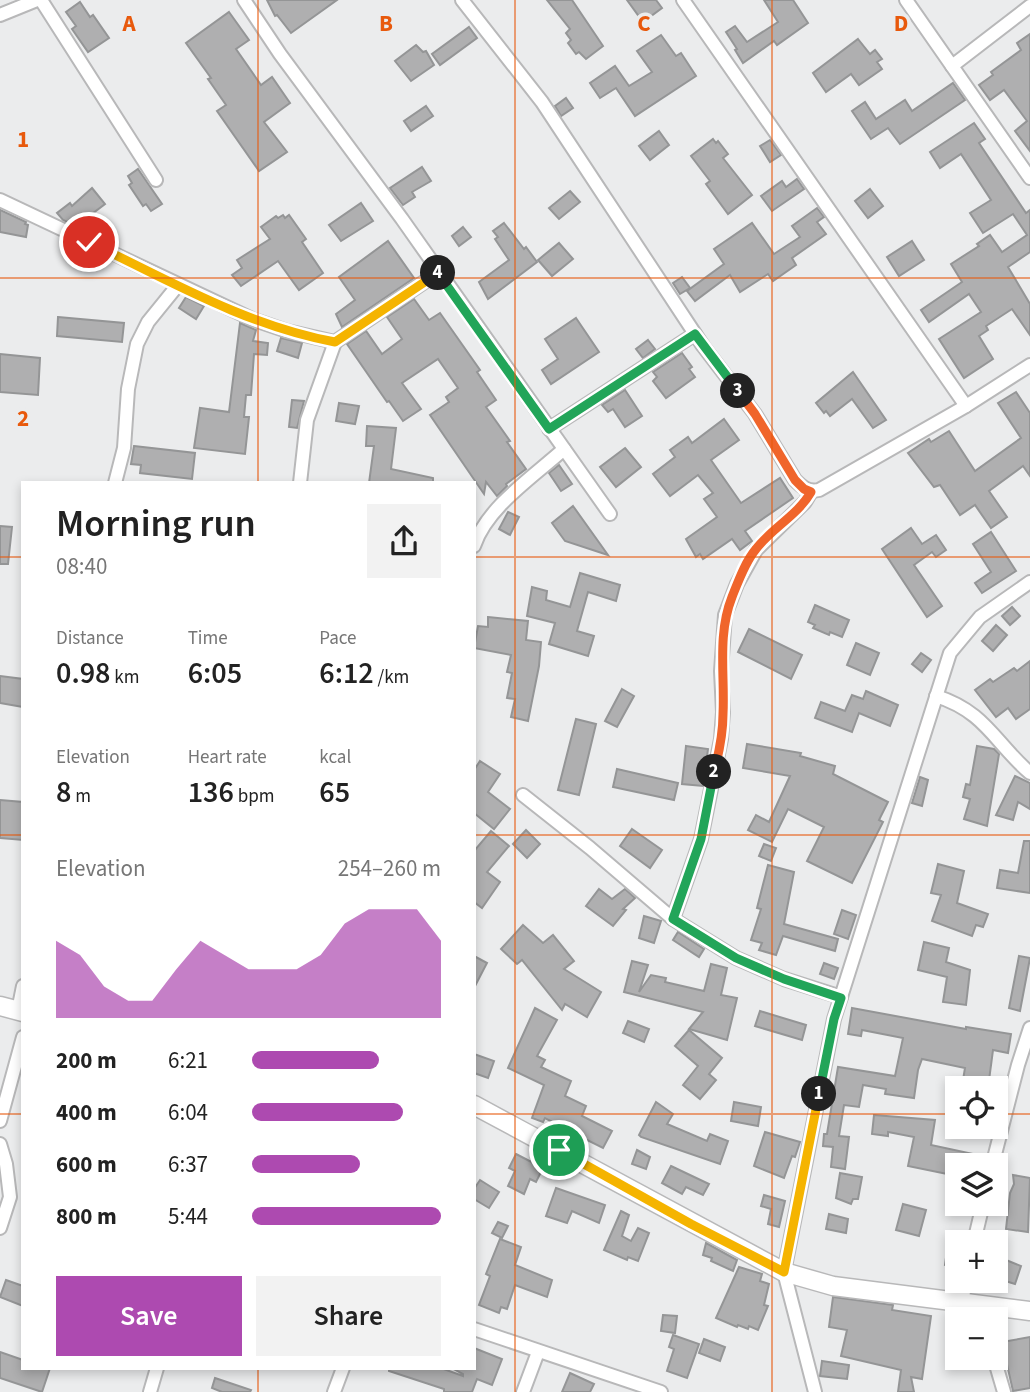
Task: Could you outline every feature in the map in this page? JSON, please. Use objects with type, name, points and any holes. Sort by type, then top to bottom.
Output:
[{"type":"street","points":[[0,15],[39,0],[156,180]]},
{"type":"street","points":[[244,0],[610,514]]},
{"type":"street","points":[[462,0],[542,102],[695,334],[755,414],[795,480],[804,489],[811,492],[819,490],[966,406],[1030,365]]},
{"type":"street","points":[[683,0],[966,406]]},
{"type":"street","points":[[906,0],[1030,178]]},
{"type":"street","points":[[952,66],[1030,6]]},
{"type":"street","points":[[0,200],[178,285],[287,331],[335,342]]},
{"type":"street","points":[[300,481],[307,420],[335,342],[439,272]]},
{"type":"street","points":[[116,481],[124,448],[128,389],[137,344],[148,321],[178,285]]},
{"type":"street","points":[[549,429],[695,334]]},
{"type":"street","points":[[476,540],[492,513],[564,449]]},
{"type":"street","points":[[673,919],[701,839],[721,739],[721,671],[725,615],[737,584],[756,550],[805,502],[811,492]]},
{"type":"street","points":[[815,1392],[784,1272],[834,1019],[950,653],[980,617],[1030,582]]},
{"type":"street","points":[[936,696],[955,702],[984,722],[1030,773]]},
{"type":"street","points":[[523,796],[590,848],[673,919],[736,958],[784,979],[841,998]]},
{"type":"street","points":[[13,1010],[21,991]]},
{"type":"street","points":[[995,1153],[1030,1028]]},
{"type":"street","points":[[0,1121],[21,1044]]},
{"type":"street","points":[[476,1106],[784,1272],[833,1286],[963,1307]]},
{"type":"street","points":[[0,1144],[6,1164],[10,1197],[0,1228]]},
{"type":"street","points":[[1008,1310],[1030,1311]]},
{"type":"street","points":[[476,1330],[661,1392]]},
{"type":"street","points":[[523,1392],[538,1352]]},
{"type":"street","points":[[150,1392],[156,1370]]},
{"type":"street","points":[[334,1392],[342,1370]]},
{"type":"street","points":[[997,1370],[1004,1392]]},
{"type":"building","points":[[267,0],[337,0],[291,33],[277,15],[275,16]]},
{"type":"building","points":[[547,0],[572,0],[603,46],[586,59],[579,52],[576,54],[568,43],[571,40],[566,33],[570,29]]},
{"type":"building","points":[[627,0],[656,0],[662,8],[643,22]]},
{"type":"building","points":[[764,0],[793,0],[808,23],[777,45],[774,41],[743,63],[726,32],[735,26],[747,42],[778,22]]},
{"type":"building","points":[[80,2],[109,38],[88,52],[72,29],[76,26],[66,12]]},
{"type":"building","points":[[229,12],[249,40],[236,49],[261,85],[272,77],[290,103],[264,122],[287,152],[259,171],[217,111],[226,105],[186,43]]},
{"type":"building","points":[[469,27],[477,38],[440,65],[432,54]]},
{"type":"building","points":[[1030,34],[1030,151],[1015,131],[1027,121],[1004,90],[990,100],[979,85],[993,75],[991,72],[1021,50],[1017,43]]},
{"type":"building","points":[[661,35],[676,56],[681,53],[696,76],[635,116],[616,88],[600,98],[590,83],[615,66],[629,86],[652,72],[637,51]]},
{"type":"building","points":[[858,39],[870,54],[875,50],[882,59],[877,62],[882,69],[859,85],[851,74],[826,92],[813,73]]},
{"type":"building","points":[[416,45],[423,52],[426,51],[434,65],[411,81],[395,61]]},
{"type":"building","points":[[953,83],[965,100],[900,144],[888,128],[871,139],[852,111],[865,102],[876,119],[905,100],[912,111]]},
{"type":"building","points":[[566,98],[573,108],[561,116],[555,106]]},
{"type":"building","points":[[426,106],[433,116],[411,131],[404,121]]},
{"type":"building","points":[[974,123],[985,139],[979,143],[1026,213],[1030,210],[1030,252],[1008,267],[1030,304],[1030,335],[1012,309],[986,326],[988,330],[979,336],[993,359],[964,378],[939,339],[981,312],[969,294],[929,322],[921,310],[962,282],[951,264],[979,246],[977,244],[990,235],[1002,252],[1027,235],[1013,214],[983,233],[970,213],[991,200],[961,154],[940,168],[930,152]]},
{"type":"building","points":[[659,131],[669,145],[650,160],[639,146]]},
{"type":"building","points":[[713,139],[716,143],[718,141],[728,154],[723,158],[752,195],[728,214],[706,184],[710,181],[691,156]]},
{"type":"building","points":[[770,140],[781,155],[770,162],[760,146]]},
{"type":"building","points":[[422,167],[431,181],[412,192],[415,197],[403,205],[390,188]]},
{"type":"building","points":[[138,169],[162,204],[151,211],[146,204],[143,206],[129,185],[132,183],[128,176]]},
{"type":"building","points":[[797,179],[804,189],[772,211],[761,196],[782,181],[786,187]]},
{"type":"building","points":[[92,188],[105,204],[76,226],[63,220],[57,213],[70,203],[72,206]]},
{"type":"building","points":[[870,189],[883,206],[868,218],[855,201]]},
{"type":"building","points":[[570,191],[580,202],[559,219],[549,208]]},
{"type":"building","points":[[361,203],[373,221],[341,241],[329,225]]},
{"type":"building","points":[[817,208],[824,217],[817,222],[826,234],[792,258],[796,265],[773,281],[768,274],[740,292],[730,275],[695,301],[687,291],[724,264],[714,249],[752,223],[774,254],[800,237],[792,226]]},
{"type":"building","points":[[0,210],[26,222],[26,237],[0,232]]},
{"type":"building","points":[[283,215],[285,218],[289,215],[306,239],[302,242],[323,273],[299,290],[278,261],[241,286],[232,275],[242,268],[237,260],[270,239],[261,227],[276,216],[278,218]]},
{"type":"building","points":[[504,223],[537,262],[488,299],[479,282],[509,260],[495,239],[498,237],[493,231]]},
{"type":"building","points":[[463,227],[471,237],[459,246],[452,236]]},
{"type":"building","points":[[388,241],[414,278],[342,327],[336,314],[355,300],[339,277]]},
{"type":"building","points":[[912,241],[924,260],[899,276],[887,257]]},
{"type":"building","points":[[559,243],[573,259],[552,276],[538,260]]},
{"type":"building","points":[[682,277],[690,288],[680,294],[673,283]]},
{"type":"building","points":[[186,297],[204,306],[196,319],[179,308]]},
{"type":"building","points":[[414,299],[429,320],[440,313],[480,370],[477,372],[496,400],[486,407],[526,469],[506,484],[497,496],[486,482],[484,494],[430,415],[449,402],[446,397],[458,388],[438,359],[402,383],[421,409],[403,421],[347,344],[366,331],[382,354],[402,339],[387,317]]},
{"type":"building","points":[[58,317],[124,323],[122,342],[57,336]]},
{"type":"building","points":[[576,318],[599,352],[551,384],[542,370],[558,359],[545,339]]},
{"type":"building","points":[[240,323],[256,330],[253,341],[268,343],[267,355],[254,354],[251,395],[246,395],[244,417],[249,417],[245,454],[194,448],[200,408],[229,412]]},
{"type":"building","points":[[281,338],[302,343],[298,358],[277,351]]},
{"type":"building","points":[[648,340],[655,349],[643,358],[636,349]]},
{"type":"building","points":[[682,353],[692,367],[689,369],[695,377],[666,398],[653,381],[657,377],[653,372]]},
{"type":"building","points":[[0,354],[40,358],[38,395],[0,392]]},
{"type":"building","points":[[853,372],[886,420],[873,428],[852,399],[830,416],[816,403]]},
{"type":"building","points":[[625,390],[642,416],[625,427],[613,409],[608,412],[602,405]]},
{"type":"building","points":[[1016,392],[1030,413],[1030,476],[1023,466],[989,491],[1007,517],[991,528],[975,505],[960,515],[940,485],[934,487],[908,453],[929,439],[931,442],[949,431],[975,471],[1021,438],[998,403]]},
{"type":"building","points":[[292,400],[304,401],[297,428],[289,427]]},
{"type":"building","points":[[339,403],[359,406],[355,424],[336,421]]},
{"type":"building","points":[[724,419],[739,440],[711,460],[741,503],[780,478],[793,498],[745,531],[752,541],[740,550],[732,539],[703,559],[700,554],[696,557],[686,539],[717,517],[704,499],[713,493],[698,475],[670,496],[653,474],[675,457],[670,450],[688,437],[692,443]]},
{"type":"building","points":[[367,426],[396,428],[391,469],[433,478],[433,481],[369,481],[374,446],[366,446]]},
{"type":"building","points":[[134,446],[195,453],[192,479],[140,473],[141,465],[131,464]]},
{"type":"building","points":[[625,448],[641,467],[616,487],[600,467]]},
{"type":"building","points":[[559,465],[572,484],[561,491],[549,473]]},
{"type":"building","points":[[573,506],[608,555],[565,541],[552,523]]},
{"type":"building","points":[[508,512],[519,517],[510,535],[499,529]]},
{"type":"building","points":[[0,526],[12,527],[8,564],[0,564]]},
{"type":"building","points":[[911,528],[922,544],[936,535],[946,550],[936,557],[932,552],[914,565],[942,606],[927,617],[882,549]]},
{"type":"building","points":[[991,532],[1016,571],[982,593],[975,583],[991,572],[973,544]]},
{"type":"building","points":[[580,573],[620,585],[616,601],[588,592],[577,631],[594,636],[588,656],[549,644],[555,623],[527,616],[532,587],[547,591],[546,600],[570,607]]},
{"type":"building","points":[[815,605],[849,620],[842,637],[813,628],[815,625],[808,622]]},
{"type":"building","points":[[1012,607],[1020,616],[1010,625],[1002,616]]},
{"type":"building","points":[[488,617],[528,621],[526,640],[541,642],[528,721],[511,717],[515,699],[507,698],[512,673],[507,672],[511,655],[476,648],[478,626],[488,627]]},
{"type":"building","points":[[996,625],[1007,635],[993,651],[982,641]]},
{"type":"building","points":[[749,629],[802,655],[791,679],[738,652]]},
{"type":"building","points":[[856,643],[879,653],[870,675],[847,665]]},
{"type":"building","points":[[921,653],[931,660],[922,672],[912,664]]},
{"type":"building","points":[[1030,661],[1030,709],[1016,719],[1008,708],[996,717],[975,690],[990,679],[993,682],[1014,668],[1017,671]]},
{"type":"building","points":[[0,676],[21,679],[21,707],[0,703]]},
{"type":"building","points":[[622,689],[634,696],[617,727],[605,721]]},
{"type":"building","points":[[866,691],[898,705],[890,726],[859,713],[852,732],[815,718],[821,702],[845,711],[852,695],[863,699]]},
{"type":"building","points":[[576,719],[596,724],[579,795],[558,790]]},
{"type":"building","points":[[747,744],[801,753],[800,756],[835,766],[833,774],[888,802],[879,820],[883,822],[852,883],[807,861],[824,827],[788,809],[772,842],[748,830],[756,815],[769,822],[790,776],[743,768]]},
{"type":"building","points":[[686,746],[708,749],[703,786],[682,784]]},
{"type":"building","points":[[977,746],[994,749],[999,754],[987,826],[964,819],[970,799],[963,797],[966,784],[970,785]]},
{"type":"building","points":[[480,761],[500,774],[488,792],[510,809],[494,829],[476,815],[476,767]]},
{"type":"building","points":[[617,769],[678,783],[674,800],[613,787]]},
{"type":"building","points":[[1015,776],[1030,783],[1030,809],[1018,802],[1013,820],[996,815]]},
{"type":"building","points":[[920,777],[928,780],[922,806],[912,803]]},
{"type":"building","points":[[0,800],[21,802],[21,840],[0,838]]},
{"type":"building","points":[[632,829],[662,850],[650,868],[620,846]]},
{"type":"building","points":[[526,830],[540,844],[527,858],[513,844]]},
{"type":"building","points":[[491,831],[509,846],[487,872],[500,882],[482,908],[476,904],[476,849]]},
{"type":"building","points":[[1024,841],[1030,841],[1030,893],[997,888],[1000,870],[1018,873]]},
{"type":"building","points":[[764,844],[776,848],[771,861],[759,856]]},
{"type":"building","points":[[938,864],[964,871],[957,903],[988,914],[983,927],[976,925],[972,936],[932,921],[941,895],[931,893]]},
{"type":"building","points":[[768,865],[794,872],[784,924],[838,939],[835,951],[783,936],[776,955],[759,950],[762,943],[751,940],[761,909],[757,908]]},
{"type":"building","points":[[599,889],[612,899],[625,889],[635,898],[623,909],[626,910],[613,926],[586,906]]},
{"type":"building","points":[[842,910],[856,915],[848,939],[834,934]]},
{"type":"building","points":[[644,916],[661,921],[654,943],[639,938]]},
{"type":"building","points":[[523,925],[543,943],[553,935],[574,961],[564,969],[601,992],[587,1017],[565,1004],[562,1010],[522,960],[517,964],[501,949]]},
{"type":"building","points":[[678,932],[704,949],[699,957],[673,940]]},
{"type":"building","points":[[924,942],[949,948],[946,962],[970,970],[966,1005],[943,1002],[947,977],[918,970]]},
{"type":"building","points":[[1019,956],[1030,958],[1020,1011],[1009,1008]]},
{"type":"building","points":[[476,957],[487,963],[476,984]]},
{"type":"building","points":[[632,961],[648,965],[639,992],[651,975],[666,978],[665,982],[704,991],[711,964],[727,968],[721,995],[737,998],[727,1040],[689,1029],[703,1012],[624,992]]},
{"type":"building","points":[[824,963],[838,968],[834,979],[820,974]]},
{"type":"building","points":[[535,1008],[557,1020],[537,1056],[545,1060],[541,1067],[571,1081],[565,1096],[586,1106],[582,1116],[612,1131],[603,1148],[575,1134],[577,1128],[566,1123],[564,1128],[545,1118],[543,1122],[532,1118],[544,1085],[508,1068]]},
{"type":"building","points":[[852,1008],[966,1029],[1011,1034],[1008,1053],[993,1050],[990,1076],[964,1076],[965,1068],[922,1059],[914,1098],[885,1094],[886,1089],[863,1085],[859,1107],[844,1105],[839,1136],[849,1137],[845,1169],[831,1167],[833,1147],[823,1146],[838,1067],[895,1076],[903,1038],[862,1030],[861,1036],[848,1034]]},
{"type":"building","points":[[760,1011],[806,1025],[802,1040],[755,1026]]},
{"type":"building","points":[[628,1021],[649,1029],[644,1042],[623,1033]]},
{"type":"building","points":[[689,1030],[722,1058],[709,1074],[716,1080],[700,1099],[683,1085],[698,1066],[675,1046]]},
{"type":"building","points":[[476,1055],[494,1061],[488,1078],[476,1074]]},
{"type":"building","points":[[656,1102],[673,1114],[667,1124],[707,1141],[710,1134],[728,1141],[720,1164],[641,1137],[639,1135]]},
{"type":"building","points":[[734,1102],[761,1107],[758,1126],[731,1121]]},
{"type":"building","points":[[874,1115],[935,1120],[931,1145],[968,1153],[945,1153],[945,1174],[908,1166],[914,1137],[888,1132],[888,1136],[872,1134]]},
{"type":"building","points":[[765,1132],[800,1142],[784,1178],[754,1166]]},
{"type":"building","points":[[637,1150],[650,1157],[646,1169],[632,1164]]},
{"type":"building","points":[[516,1154],[543,1168],[536,1182],[530,1179],[524,1194],[508,1186],[515,1171],[509,1168]]},
{"type":"building","points":[[671,1166],[709,1184],[703,1195],[686,1187],[682,1194],[662,1183]]},
{"type":"building","points":[[840,1173],[862,1177],[858,1199],[853,1199],[851,1204],[836,1198]]},
{"type":"building","points":[[1013,1175],[1030,1178],[1028,1232],[1006,1229],[1010,1193],[1014,1184]]},
{"type":"building","points":[[480,1180],[499,1192],[489,1208],[476,1200],[476,1186]]},
{"type":"building","points":[[556,1188],[605,1205],[599,1223],[572,1211],[567,1223],[546,1216]]},
{"type":"building","points":[[764,1195],[785,1201],[779,1227],[768,1224],[771,1209],[761,1206]]},
{"type":"building","points":[[903,1204],[926,1210],[919,1236],[896,1230]]},
{"type":"building","points":[[621,1211],[629,1215],[622,1236],[631,1241],[638,1228],[649,1233],[638,1261],[628,1257],[627,1260],[604,1250]]},
{"type":"building","points":[[829,1214],[848,1219],[846,1233],[826,1229]]},
{"type":"building","points":[[498,1222],[508,1226],[502,1238],[492,1233]]},
{"type":"building","points":[[500,1239],[521,1247],[515,1265],[552,1280],[547,1297],[515,1285],[507,1309],[501,1307],[499,1313],[479,1305],[490,1276],[486,1274]]},
{"type":"building","points":[[706,1243],[737,1260],[733,1271],[703,1255]]},
{"type":"building","points":[[1008,1261],[1021,1266],[1015,1284],[1008,1282]]},
{"type":"building","points":[[739,1267],[762,1274],[760,1281],[769,1284],[764,1305],[768,1306],[758,1330],[749,1326],[748,1329],[738,1325],[737,1327],[716,1318]]},
{"type":"building","points":[[6,1280],[21,1285],[21,1305],[0,1297]]},
{"type":"building","points":[[833,1297],[893,1305],[892,1310],[931,1316],[922,1379],[911,1377],[914,1392],[898,1392],[901,1370],[841,1356],[847,1330],[829,1327]]},
{"type":"building","points":[[663,1315],[677,1316],[675,1333],[661,1331]]},
{"type":"building","points":[[673,1335],[699,1344],[687,1378],[667,1371],[674,1349],[669,1347]]},
{"type":"building","points":[[1030,1337],[1030,1388],[1013,1391],[1008,1369],[1008,1341]]},
{"type":"building","points":[[704,1339],[725,1347],[720,1361],[699,1353]]},
{"type":"building","points":[[476,1349],[502,1359],[492,1385],[477,1379],[472,1392],[444,1392],[444,1389],[389,1370],[446,1370],[463,1374],[456,1370],[476,1370]]},
{"type":"building","points":[[0,1352],[21,1359],[21,1370],[49,1370],[42,1392],[0,1378]]},
{"type":"building","points":[[822,1361],[849,1365],[847,1379],[820,1376]]},
{"type":"building","points":[[570,1373],[594,1384],[590,1392],[562,1392]]},
{"type":"building","points":[[215,1378],[251,1390],[222,1392],[212,1388]]},
{"type":"route","points":[[89,242],[253,319],[287,331],[335,342],[439,272],[549,429],[695,334],[755,414],[795,480],[811,492],[805,502],[756,550],[737,584],[725,615],[721,671],[721,739],[701,839],[673,919],[736,958],[784,979],[841,998],[834,1019],[784,1272],[691,1224],[559,1150]]}]
